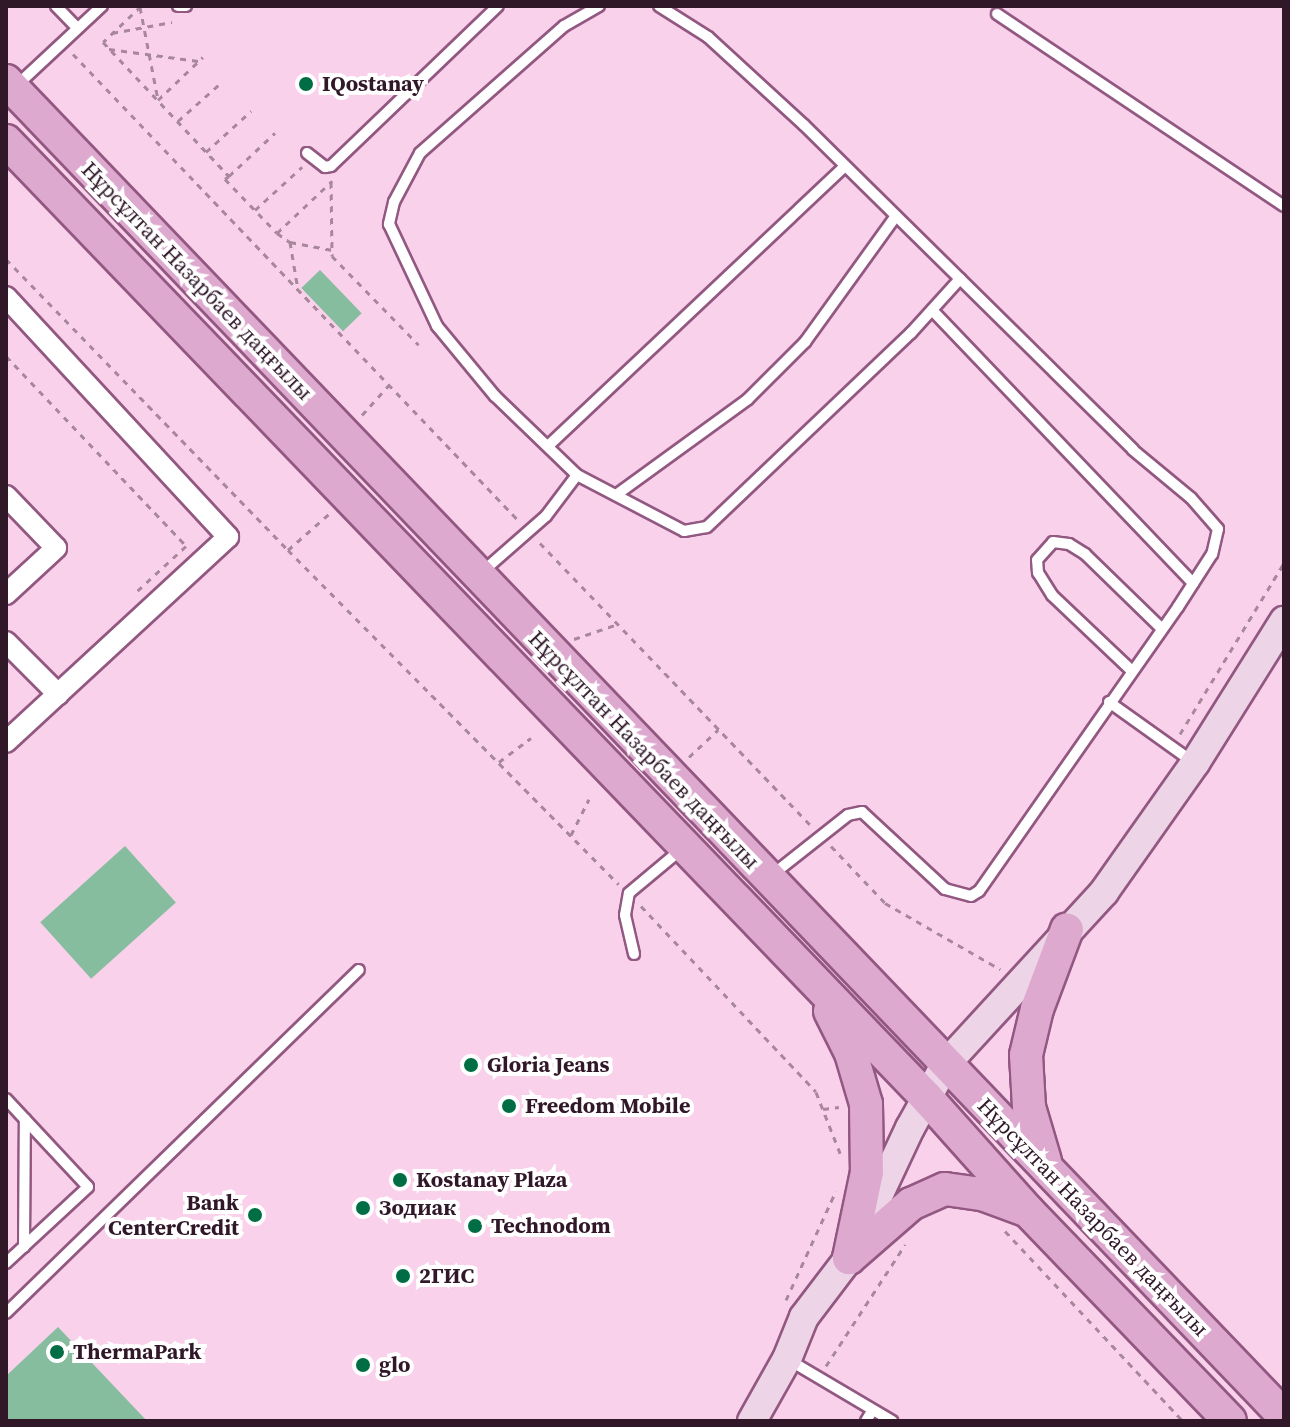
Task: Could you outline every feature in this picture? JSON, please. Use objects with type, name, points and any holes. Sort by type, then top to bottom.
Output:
[{"type":"main road","name":"Нұрсұлтан Назарбаев даңғылы","points":[[9,88],[1284,1416]]},
{"type":"main road","name":"Нұрсұлтан Назарбаев даңғылы","points":[[6,141],[926,1097],[955,1130],[1014,1219],[1230,1421]]},
{"type":"main road","points":[[1045,1164],[1029,1107],[1026,1055],[1037,1009],[1067,929]]},
{"type":"main road","points":[[817,984],[851,1053],[866,1104],[867,1172],[849,1258]]},
{"type":"main road","points":[[849,1258],[911,1204],[945,1189],[982,1194],[1014,1219]]},
{"type":"street","points":[[6,297],[228,537],[6,742]]},
{"type":"street","points":[[6,496],[56,548],[6,594]]},
{"type":"street","points":[[752,1421],[787,1359],[804,1317],[849,1258],[926,1097],[945,1065],[1104,892],[1184,755],[1284,621]]},
{"type":"street","points":[[6,642],[58,694]]},
{"type":"lane","points":[[56,6],[77,28]]},
{"type":"lane","points":[[9,88],[102,6]]},
{"type":"lane","points":[[178,6],[186,6]]},
{"type":"lane","points":[[306,159],[325,167],[331,166],[498,6]]},
{"type":"lane","points":[[599,6],[564,26],[420,153],[394,202],[389,224],[437,326],[495,396],[577,475],[684,531],[707,527],[932,310],[960,279]]},
{"type":"lane","points":[[659,6],[708,37],[845,166],[1133,450],[1191,498],[1218,529],[1212,554],[1193,583],[1015,841],[971,896],[945,889],[862,812],[848,815],[767,878]]},
{"type":"lane","points":[[997,14],[1284,206]]},
{"type":"lane","points":[[548,446],[845,166]]},
{"type":"lane","points":[[616,495],[748,399],[805,342],[896,216]]},
{"type":"lane","points":[[932,310],[1193,583]]},
{"type":"lane","points":[[478,575],[546,516],[577,475]]},
{"type":"lane","points":[[1132,671],[1052,595],[1038,573],[1037,560],[1053,542],[1069,544],[1085,554],[1162,629]]},
{"type":"lane","points":[[1109,702],[1184,755]]},
{"type":"lane","points":[[634,954],[625,915],[629,893],[685,847]]},
{"type":"lane","points":[[6,1313],[359,970]]},
{"type":"lane","points":[[6,1099],[88,1187],[6,1263]]},
{"type":"lane","points":[[24,1247],[25,1119]]},
{"type":"lane","points":[[787,1359],[892,1421]]},
{"type":"lane","points":[[866,1421],[872,1411]]},
{"type":"path","points":[[141,6],[158,100]]},
{"type":"path","points":[[141,6],[103,42],[227,178],[275,133]]},
{"type":"path","points":[[112,33],[172,22]]},
{"type":"path","points":[[109,49],[198,61]]},
{"type":"path","points":[[158,100],[203,57]]},
{"type":"path","points":[[178,121],[223,81]]},
{"type":"path","points":[[206,152],[251,111]]},
{"type":"path","points":[[255,210],[306,159]]},
{"type":"path","points":[[331,182],[332,256],[419,345]]},
{"type":"path","points":[[277,233],[290,242],[332,250]]},
{"type":"path","points":[[290,242],[298,290]]},
{"type":"path","points":[[6,259],[288,550],[629,893],[816,1092],[842,1160]]},
{"type":"path","points":[[6,356],[186,546],[131,597]]},
{"type":"path","points":[[356,421],[389,385]]},
{"type":"path","points":[[288,550],[331,512]]},
{"type":"path","points":[[1184,755],[1284,563]]},
{"type":"path","points":[[547,648],[618,624]]},
{"type":"path","points":[[669,776],[718,730]]},
{"type":"path","points":[[499,763],[531,738]]},
{"type":"path","points":[[571,835],[589,799]]},
{"type":"path","points":[[782,1307],[838,1186]]},
{"type":"path","points":[[1014,1219],[1183,1421]]},
{"type":"path","points":[[818,1378],[912,1234]]},
{"type":"green space","points":[[320,270],[362,313],[343,331],[301,288]]},
{"type":"green space","points":[[125,846],[176,902],[91,979],[40,922]]},
{"type":"green space","name":"ThermaPark","points":[[58,1327],[147,1421],[6,1421],[6,1376]]},
{"type":"place","name":"IQostanay","points":[[306,84]]},
{"type":"place","name":"Gloria Jeans","points":[[471,1065]]},
{"type":"place","name":"Freedom Mobile","points":[[509,1106]]},
{"type":"place","name":"Kostanay Plaza","points":[[400,1180]]},
{"type":"place","name":"Зодиак","points":[[363,1208]]},
{"type":"place","name":"Bank CenterCredit","points":[[255,1215]]},
{"type":"place","name":"Technodom","points":[[475,1226]]},
{"type":"place","name":"2ГИС","points":[[403,1276]]},
{"type":"place","name":"ThermaPark","points":[[57,1352]]},
{"type":"place","name":"glo","points":[[363,1365]]}]
